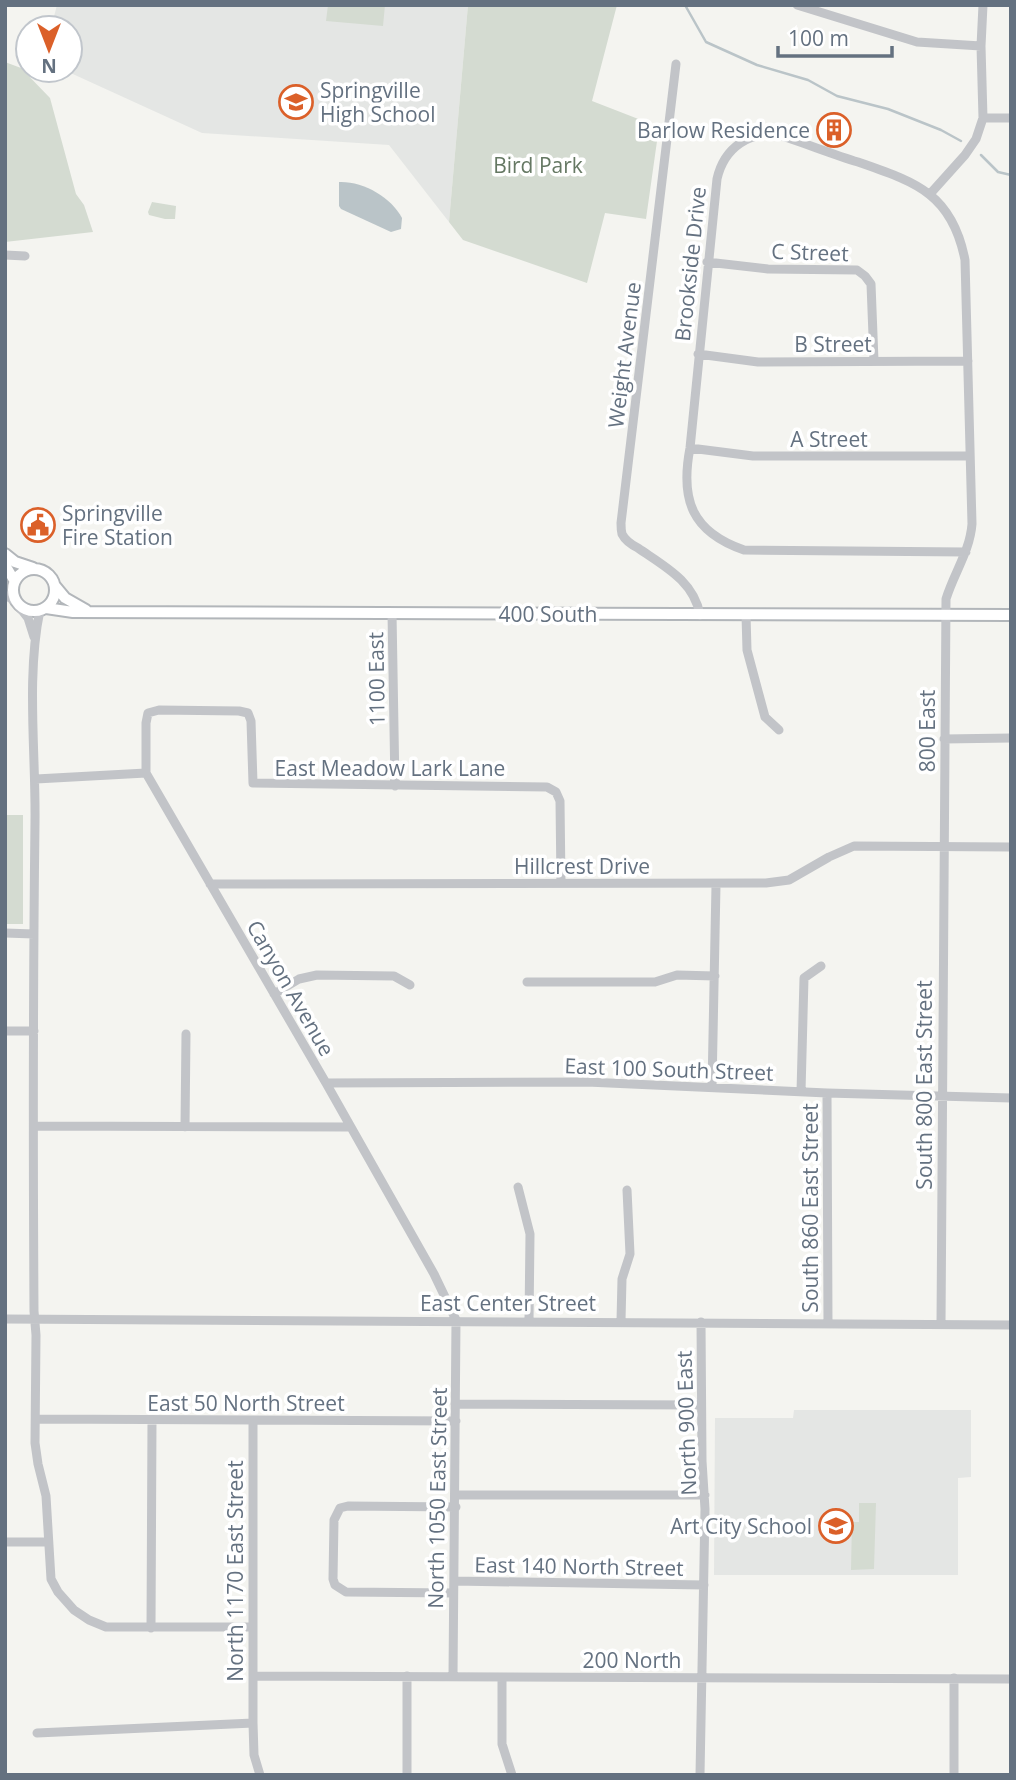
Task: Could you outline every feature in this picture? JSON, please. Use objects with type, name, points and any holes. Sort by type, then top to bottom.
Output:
[{"type":"main road","points":[[5,554],[15,562],[45,571],[65,598],[86,610]]},
{"type":"main road","points":[[5,565],[13,600],[27,610],[43,609],[54,599],[55,586]]},
{"type":"main road","points":[[11,582],[22,572],[33,568]]},
{"type":"main road","name":"400 South","points":[[43,609],[73,612],[1011,615]]},
{"type":"street","points":[[797,5],[917,42],[981,46]]},
{"type":"street","points":[[930,194],[971,148],[983,118],[983,5]]},
{"type":"street","name":"Weight Avenue","points":[[676,64],[621,523],[622,534],[629,542],[677,575],[688,586],[700,615]]},
{"type":"street","points":[[983,118],[1011,118]]},
{"type":"street","name":"Brookside Drive","points":[[946,615],[946,598],[951,582],[966,552],[971,538],[972,524],[963,252],[956,228],[930,194],[903,178],[782,136],[753,136],[734,147],[721,165],[717,179],[690,448],[685,472],[688,502],[710,534],[734,547],[756,551],[966,552]]},
{"type":"street","points":[[5,255],[25,256]]},
{"type":"street","name":"C Street","points":[[707,262],[768,269],[856,270],[871,284],[874,361]]},
{"type":"street","name":"B Street","points":[[698,354],[758,362],[968,361]]},
{"type":"street","name":"A Street","points":[[690,448],[753,456],[970,456]]},
{"type":"street","points":[[13,600],[28,618],[35,642]]},
{"type":"street","points":[[43,609],[35,642],[34,1320],[38,1464],[47,1496],[51,1579],[74,1610],[106,1627],[252,1627]]},
{"type":"street","name":"1100 East","points":[[392,613],[395,786]]},
{"type":"street","points":[[746,615],[747,650],[765,717],[779,730]]},
{"type":"street","name":"800 East","points":[[944,847],[946,615]]},
{"type":"street","name":"East Meadow Lark Lane","points":[[146,773],[148,713],[159,710],[239,710],[248,713],[251,721],[253,783],[547,787],[556,792],[560,801],[561,883]]},
{"type":"street","points":[[944,739],[1011,738]]},
{"type":"street","points":[[36,779],[146,773]]},
{"type":"street","name":"Canyon Avenue","points":[[146,773],[326,1083],[434,1274],[456,1320]]},
{"type":"street","name":"Hillcrest Drive","points":[[211,884],[777,883],[789,880],[829,856],[854,846],[1011,847]]},
{"type":"street","name":"South 800 East Street","points":[[941,1324],[944,847]]},
{"type":"street","points":[[712,1087],[716,885]]},
{"type":"street","points":[[5,933],[34,934]]},
{"type":"street","points":[[801,1092],[804,978],[821,966]]},
{"type":"street","points":[[274,994],[299,979],[317,975],[394,976],[410,985]]},
{"type":"street","points":[[527,982],[655,982],[677,975],[715,976]]},
{"type":"street","points":[[5,1031],[34,1031]]},
{"type":"street","points":[[185,1127],[186,1034]]},
{"type":"street","name":"East 100 South Street","points":[[326,1083],[587,1082],[1011,1098]]},
{"type":"street","name":"South 860 East Street","points":[[827,1093],[828,1324]]},
{"type":"street","points":[[34,1126],[350,1127]]},
{"type":"street","points":[[518,1187],[530,1234],[529,1321]]},
{"type":"street","points":[[621,1321],[622,1279],[630,1254],[627,1189]]},
{"type":"street","name":"East Center Street","points":[[5,1320],[456,1320],[1011,1325]]},
{"type":"street","name":"North 1050 East Street","points":[[453,1676],[456,1320]]},
{"type":"street","name":"North 900 East","points":[[700,1775],[705,1495],[702,1461],[701,1322]]},
{"type":"street","points":[[456,1404],[701,1405]]},
{"type":"street","name":"East 50 North Street","points":[[36,1419],[456,1420]]},
{"type":"street","points":[[151,1628],[152,1420]]},
{"type":"street","name":"North 1170 East Street","points":[[253,1420],[253,1723],[254,1755],[260,1775]]},
{"type":"street","points":[[456,1495],[705,1495]]},
{"type":"street","points":[[453,1593],[346,1592],[335,1585],[333,1579],[334,1520],[340,1508],[348,1506],[456,1507]]},
{"type":"street","points":[[5,1542],[48,1542]]},
{"type":"street","name":"East 140 North Street","points":[[454,1581],[704,1585]]},
{"type":"street","name":"200 North","points":[[253,1676],[1011,1679]]},
{"type":"street","points":[[407,1676],[407,1775]]},
{"type":"street","points":[[502,1677],[502,1744],[512,1775]]},
{"type":"street","points":[[954,1678],[954,1775]]},
{"type":"street","points":[[37,1733],[253,1723]]},
{"type":"shaded area","name":"Springville High School","points":[[57,5],[468,5],[449,222],[389,145],[202,133],[84,79],[84,14],[55,14]]},
{"type":"shaded area","points":[[339,182],[367,187],[384,197],[402,218],[401,229],[391,232],[341,209]]},
{"type":"shaded area","name":"Art City School","points":[[794,1410],[971,1410],[971,1477],[958,1478],[958,1575],[714,1575],[715,1418],[793,1418]]},
{"type":"green space","points":[[328,5],[385,5],[383,26],[326,21]]},
{"type":"green space","name":"Bird Park","points":[[468,5],[617,5],[592,101],[659,127],[646,219],[605,213],[587,283],[463,240],[449,222]]},
{"type":"green space","points":[[5,62],[14,65],[14,84],[36,84],[50,98],[76,194],[84,205],[93,232],[5,242]]},
{"type":"green space","points":[[152,202],[176,206],[175,219],[149,215]]},
{"type":"green space","points":[[5,815],[23,815],[23,924],[5,924]]},
{"type":"green space","points":[[859,1503],[876,1503],[874,1569],[851,1570],[852,1522],[859,1522]]},
{"type":"waterway","points":[[685,5],[706,42],[757,65],[808,80],[837,96],[888,109],[961,141]]},
{"type":"waterway","points":[[981,155],[998,172],[1011,175]]},
{"type":"place","name":"Springville High School","points":[[296,102]]},
{"type":"place","name":"Barlow Residence","points":[[834,130]]},
{"type":"place","name":"Springville Fire Station","points":[[38,525]]},
{"type":"place","name":"Art City School","points":[[836,1526]]}]
